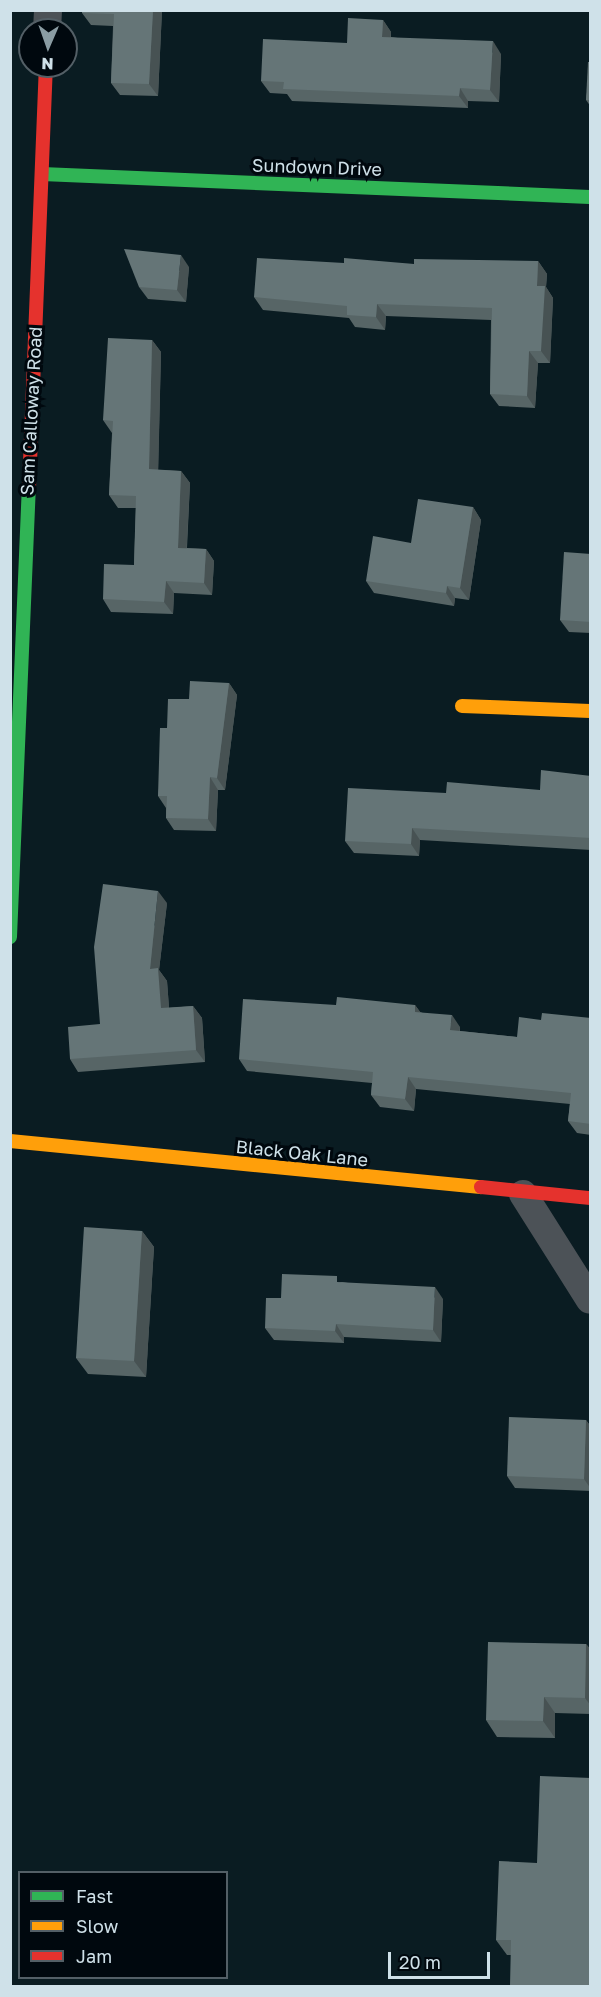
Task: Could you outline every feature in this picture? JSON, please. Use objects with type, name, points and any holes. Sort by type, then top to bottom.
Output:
[{"type":"street","name":"Sam Calloway Road","points":[[10,937],[46,78]]},
{"type":"street","name":"Sundown Drive","points":[[42,174],[591,197]]},
{"type":"street","points":[[462,706],[591,711]]},
{"type":"street","name":"Black Oak Lane","points":[[10,1141],[523,1194],[591,1198]]},
{"type":"street","points":[[523,1194],[591,1300]]},
{"type":"building","points":[[82,10],[153,10],[149,84],[111,83],[114,14],[82,13]]},
{"type":"building","points":[[348,18],[383,20],[382,37],[493,41],[490,90],[460,88],[459,96],[283,89],[284,82],[261,81],[263,39],[347,43]]},
{"type":"building","points":[[588,62],[591,62],[591,100],[586,100]]},
{"type":"building","points":[[124,249],[181,255],[177,290],[139,287]]},
{"type":"building","points":[[257,258],[344,263],[344,258],[414,264],[414,259],[538,261],[537,286],[545,286],[541,351],[529,351],[527,396],[490,394],[492,308],[377,304],[376,317],[347,315],[347,306],[254,297]]},
{"type":"building","points":[[108,338],[152,340],[149,469],[181,471],[178,548],[206,549],[204,583],[166,581],[164,602],[103,599],[104,564],[134,565],[136,496],[109,495],[113,421],[103,420]]},
{"type":"building","points":[[418,499],[473,507],[460,588],[447,586],[446,593],[366,581],[373,536],[411,543]]},
{"type":"building","points":[[564,552],[591,554],[591,622],[560,620]]},
{"type":"building","points":[[190,681],[229,683],[217,778],[210,777],[208,819],[166,818],[167,796],[158,796],[160,728],[167,728],[168,699],[189,699]]},
{"type":"building","points":[[541,770],[591,776],[591,838],[412,828],[411,844],[345,841],[348,788],[446,793],[447,782],[540,790]]},
{"type":"building","points":[[103,884],[158,891],[150,969],[158,968],[161,1008],[193,1006],[196,1050],[70,1059],[68,1027],[100,1024],[94,947]]},
{"type":"building","points":[[337,997],[415,1005],[415,1012],[452,1015],[450,1030],[517,1037],[519,1017],[541,1020],[542,1013],[591,1018],[591,1124],[568,1121],[571,1093],[408,1077],[405,1099],[371,1095],[373,1072],[239,1059],[243,999],[336,1005]]},
{"type":"building","points":[[84,1227],[142,1231],[134,1361],[76,1358]]},
{"type":"building","points":[[282,1274],[337,1276],[337,1282],[435,1287],[433,1330],[336,1324],[335,1331],[265,1328],[266,1298],[281,1298]]},
{"type":"building","points":[[509,1417],[586,1420],[584,1479],[507,1476]]},
{"type":"building","points":[[488,1642],[586,1644],[585,1698],[544,1697],[543,1721],[486,1720]]},
{"type":"building","points":[[540,1776],[591,1778],[591,1986],[510,1986],[511,1940],[496,1940],[499,1861],[537,1863]]},
{"type":"traffic: fast","points":[[42,174],[590,197]]},
{"type":"traffic: fast","points":[[10,937],[29,487]]},
{"type":"traffic: slow","points":[[462,706],[590,711]]},
{"type":"traffic: slow","points":[[10,1141],[481,1187]]},
{"type":"traffic: jam","points":[[29,487],[46,78]]},
{"type":"traffic: jam","points":[[481,1187],[590,1198]]}]
